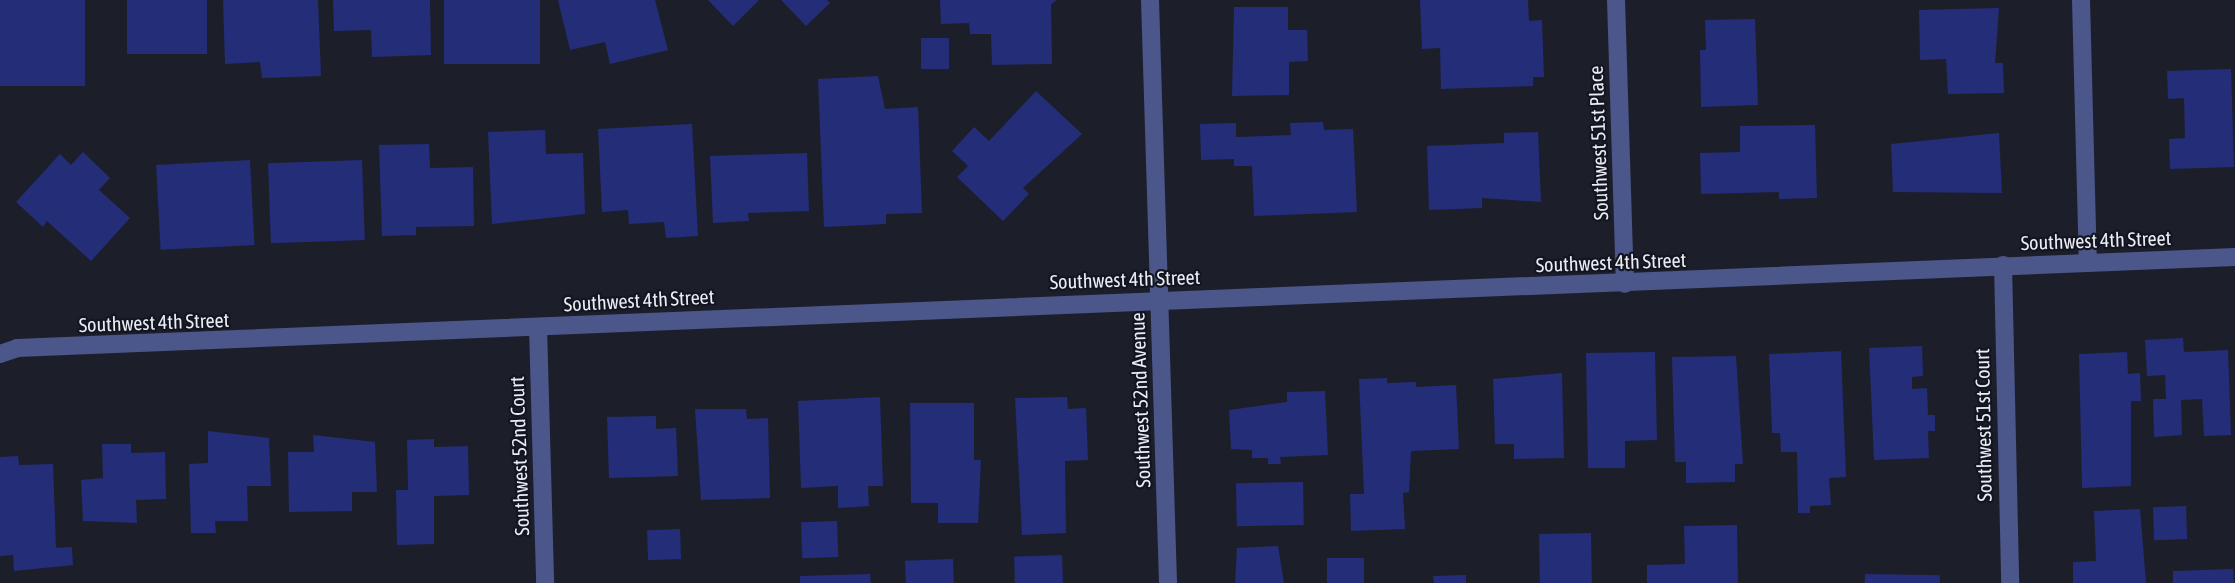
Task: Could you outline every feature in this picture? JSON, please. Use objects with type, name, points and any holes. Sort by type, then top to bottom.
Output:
[{"type":"street","name":"Southwest 52nd Avenue","points":[[1150,0],[1168,583]]},
{"type":"street","name":"Southwest 51st Place","points":[[1616,0],[1625,284]]},
{"type":"street","points":[[2081,0],[2088,263]]},
{"type":"street","name":"Southwest 4th Street","points":[[0,339],[9,351],[1159,300],[1625,284],[2003,265],[2235,257]]},
{"type":"street","name":"Southwest 51st Court","points":[[2003,265],[2010,583]]},
{"type":"street","name":"Southwest 52nd Court","points":[[538,327],[545,583]]},
{"type":"building","points":[[0,0],[85,0],[85,86],[0,86]]},
{"type":"building","points":[[127,0],[207,0],[207,54],[127,54]]},
{"type":"building","points":[[223,0],[318,0],[321,76],[262,78],[260,62],[225,64]]},
{"type":"building","points":[[333,0],[430,0],[431,55],[372,57],[371,30],[334,31]]},
{"type":"building","points":[[444,0],[540,0],[540,64],[444,64]]},
{"type":"building","points":[[558,0],[655,0],[668,50],[610,64],[605,42],[570,50]]},
{"type":"building","points":[[708,0],[759,0],[733,26]]},
{"type":"building","points":[[781,0],[827,0],[830,3],[806,26]]},
{"type":"building","points":[[940,0],[1057,0],[1051,4],[1052,64],[992,65],[991,34],[970,34],[969,23],[941,24]]},
{"type":"building","points":[[1420,0],[1528,0],[1529,21],[1542,20],[1544,77],[1533,77],[1533,86],[1441,89],[1440,48],[1422,49]]},
{"type":"building","points":[[1234,7],[1288,7],[1288,30],[1307,30],[1308,61],[1289,62],[1289,95],[1232,96]]},
{"type":"building","points":[[1999,8],[1995,63],[2003,63],[2004,93],[1948,94],[1946,59],[1920,60],[1919,10]]},
{"type":"building","points":[[1755,19],[1758,105],[1701,107],[1700,50],[1706,50],[1705,20]]},
{"type":"building","points":[[921,38],[949,38],[949,69],[921,69]]},
{"type":"building","points":[[2231,69],[2234,167],[2170,169],[2169,139],[2185,138],[2184,98],[2168,99],[2167,71]]},
{"type":"building","points":[[878,76],[885,109],[918,107],[922,213],[886,214],[886,224],[824,227],[818,79]]},
{"type":"building","points":[[1036,91],[1082,134],[1023,188],[1029,194],[1003,221],[957,177],[968,166],[952,151],[974,127],[989,141]]},
{"type":"building","points":[[1323,122],[1324,130],[1353,129],[1357,212],[1254,216],[1252,166],[1234,166],[1234,159],[1201,160],[1200,124],[1236,123],[1236,137],[1291,135],[1290,123]]},
{"type":"building","points":[[692,124],[698,236],[666,238],[664,222],[629,224],[628,210],[602,212],[598,129]]},
{"type":"building","points":[[1815,125],[1817,198],[1779,199],[1779,192],[1701,194],[1700,153],[1740,152],[1740,126]]},
{"type":"building","points":[[545,130],[546,154],[583,153],[585,214],[492,224],[488,132]]},
{"type":"building","points":[[1538,132],[1541,202],[1482,198],[1482,208],[1429,210],[1427,146],[1504,143],[1504,133]]},
{"type":"building","points":[[1999,133],[2002,193],[1893,192],[1891,144]]},
{"type":"building","points":[[429,144],[430,168],[473,167],[474,226],[416,227],[416,235],[382,236],[379,145]]},
{"type":"building","points":[[83,152],[110,178],[99,190],[130,218],[91,261],[47,221],[43,227],[16,202],[60,154],[71,165]]},
{"type":"building","points":[[807,153],[809,211],[748,213],[749,221],[713,223],[710,156]]},
{"type":"building","points":[[250,160],[254,245],[161,250],[156,165]]},
{"type":"building","points":[[362,160],[365,240],[271,243],[268,163]]},
{"type":"building","points":[[2183,338],[2184,352],[2228,350],[2231,435],[2204,436],[2202,399],[2181,400],[2182,435],[2154,437],[2153,399],[2166,399],[2165,375],[2147,376],[2145,340]]},
{"type":"building","points":[[1922,346],[1923,376],[1912,377],[1912,389],[1927,388],[1928,415],[1935,415],[1935,431],[1928,431],[1929,458],[1874,460],[1869,348]]},
{"type":"building","points":[[1841,351],[1846,477],[1829,478],[1831,505],[1810,506],[1810,513],[1798,513],[1797,452],[1781,452],[1780,433],[1772,433],[1769,354]]},
{"type":"building","points":[[1655,352],[1657,440],[1625,441],[1625,468],[1588,468],[1586,353]]},
{"type":"building","points":[[2127,352],[2128,374],[2140,373],[2141,401],[2131,401],[2131,486],[2082,488],[2079,354]]},
{"type":"building","points":[[1736,356],[1743,464],[1735,464],[1735,482],[1686,483],[1686,462],[1675,462],[1672,357]]},
{"type":"building","points":[[1562,373],[1564,458],[1514,459],[1514,444],[1495,444],[1493,379]]},
{"type":"building","points":[[1387,378],[1387,383],[1416,382],[1416,387],[1456,385],[1459,449],[1411,451],[1409,492],[1403,493],[1405,529],[1351,531],[1350,494],[1364,494],[1359,379]]},
{"type":"building","points":[[1325,391],[1328,455],[1280,457],[1281,464],[1268,464],[1268,458],[1252,458],[1252,450],[1231,449],[1229,410],[1287,402],[1287,392]]},
{"type":"building","points":[[880,397],[883,486],[868,486],[869,506],[838,508],[838,486],[801,488],[798,401]]},
{"type":"building","points":[[1067,397],[1068,409],[1086,408],[1088,460],[1065,461],[1066,533],[1022,535],[1015,398]]},
{"type":"building","points":[[910,403],[974,403],[974,460],[981,460],[978,523],[938,523],[938,503],[911,503]]},
{"type":"building","points":[[695,409],[746,409],[747,419],[768,418],[770,498],[701,500]]},
{"type":"building","points":[[656,416],[656,429],[676,428],[678,476],[609,478],[607,417]]},
{"type":"building","points":[[208,431],[269,438],[271,486],[247,486],[248,521],[215,521],[216,533],[191,533],[189,464],[208,463]]},
{"type":"building","points":[[313,435],[375,442],[377,492],[352,492],[352,511],[289,512],[288,452],[314,452]]},
{"type":"building","points":[[434,439],[434,447],[468,446],[469,495],[434,496],[434,544],[397,545],[396,490],[408,490],[407,440]]},
{"type":"building","points":[[102,444],[131,444],[131,453],[165,452],[166,499],[136,500],[137,523],[83,521],[81,480],[103,478]]},
{"type":"building","points":[[18,456],[19,465],[53,464],[56,548],[72,547],[73,565],[14,571],[13,555],[0,556],[0,457]]},
{"type":"building","points":[[1303,482],[1304,525],[1237,526],[1236,483]]},
{"type":"building","points":[[2186,506],[2187,539],[2154,540],[2153,507]]},
{"type":"building","points":[[2140,509],[2146,583],[2073,583],[2073,562],[2096,561],[2094,511]]},
{"type":"building","points":[[837,521],[838,557],[802,558],[801,522]]},
{"type":"building","points":[[1737,525],[1738,583],[1647,583],[1647,565],[1685,564],[1684,526]]},
{"type":"building","points":[[680,529],[681,559],[648,560],[647,530]]},
{"type":"building","points":[[1591,533],[1592,583],[1540,583],[1539,534]]},
{"type":"building","points":[[1278,546],[1284,583],[1235,583],[1237,548]]},
{"type":"building","points":[[1062,555],[1063,583],[1015,583],[1014,557]]},
{"type":"building","points":[[1327,558],[1364,558],[1364,583],[1327,583]]},
{"type":"building","points":[[953,559],[954,583],[906,583],[905,561]]},
{"type":"building","points":[[2233,569],[2234,583],[2173,583],[2173,571]]},
{"type":"building","points":[[870,574],[871,583],[800,583],[800,576]]},
{"type":"building","points":[[1865,574],[1940,575],[1940,583],[1865,583]]},
{"type":"building","points":[[1466,575],[1466,583],[1434,583],[1433,576]]}]
